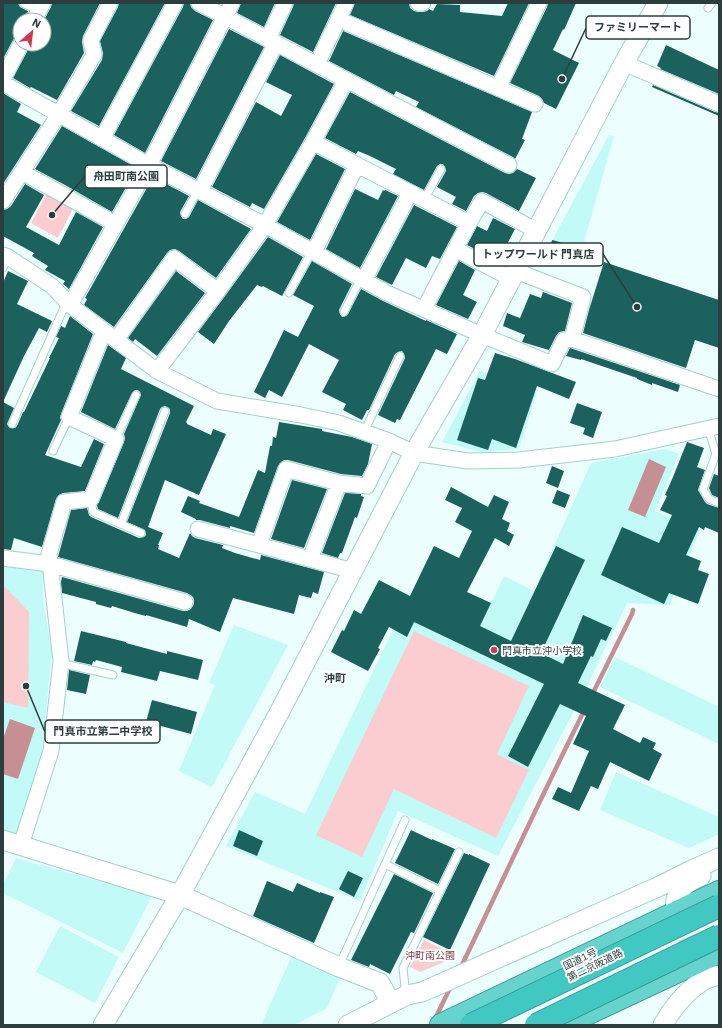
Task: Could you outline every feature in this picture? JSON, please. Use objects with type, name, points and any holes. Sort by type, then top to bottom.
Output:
[{"type":"highway","name":"国道1号","points":[[441,1025],[719,892]]},
{"type":"highway","name":"第二京阪道路","points":[[471,1025],[719,906]]},
{"type":"highway","points":[[536,1025],[719,936]]},
{"type":"highway","points":[[563,1025],[719,952]]},
{"type":"street","points":[[3,201],[59,114],[94,55],[91,40],[110,3]]},
{"type":"street","points":[[102,139],[175,3]]},
{"type":"street","points":[[199,3],[509,165]]},
{"type":"street","points":[[69,303],[149,165],[232,3]]},
{"type":"street","points":[[199,191],[272,41],[285,3]]},
{"type":"street","points":[[317,64],[346,3]]},
{"type":"street","points":[[418,3],[423,3]]},
{"type":"street","points":[[498,88],[538,3]]},
{"type":"street","points":[[103,1025],[180,895],[279,713],[414,453],[482,335],[624,63],[658,3]]},
{"type":"street","points":[[338,19],[535,104]]},
{"type":"street","points":[[3,78],[17,52]]},
{"type":"street","points":[[624,63],[719,104]]},
{"type":"street","points":[[157,371],[218,292],[265,225],[313,142],[346,80]]},
{"type":"street","points":[[3,83],[149,165],[265,225],[387,293],[482,335],[552,364],[564,340],[572,339],[719,389]]},
{"type":"street","points":[[313,142],[468,224]]},
{"type":"street","points":[[313,251],[357,165]]},
{"type":"street","points":[[22,172],[116,224]]},
{"type":"street","points":[[363,279],[410,193]]},
{"type":"street","points":[[424,309],[468,224],[482,201],[537,231]]},
{"type":"street","points":[[455,249],[514,275],[582,297],[572,339]]},
{"type":"street","points":[[22,845],[51,751],[60,663],[49,554],[64,502],[90,499],[116,439],[69,417],[110,335],[174,258],[218,292]]},
{"type":"street","points":[[5,260],[52,286],[69,303],[157,371],[217,402],[301,415],[339,423],[388,441],[414,453],[468,461],[519,460],[615,449],[714,427]]},
{"type":"street","points":[[259,545],[286,469],[339,484],[367,486],[388,441]]},
{"type":"street","points":[[310,559],[339,484]]},
{"type":"street","points":[[198,529],[353,571]]},
{"type":"street","points":[[3,558],[50,564],[185,602]]},
{"type":"street","points":[[3,840],[180,895],[338,967],[380,983],[399,999]]},
{"type":"street","points":[[348,1025],[399,999],[422,992],[660,886],[694,868],[719,858]]},
{"type":"street","points":[[660,886],[673,908],[677,897],[685,885],[719,868]]},
{"type":"street","points":[[663,1025],[666,1018],[704,975]]},
{"type":"lane","points":[[23,3],[38,11]]},
{"type":"lane","points":[[424,200],[441,169]]},
{"type":"lane","points":[[185,214],[199,191]]},
{"type":"lane","points":[[289,293],[313,251]]},
{"type":"lane","points":[[344,312],[363,279]]},
{"type":"lane","points":[[12,424],[69,303]]},
{"type":"lane","points":[[364,432],[400,356]]},
{"type":"lane","points":[[116,439],[136,395]]},
{"type":"lane","points":[[120,524],[165,412]]},
{"type":"lane","points":[[52,452],[69,417]]},
{"type":"lane","points":[[714,427],[716,454],[703,489],[709,499],[719,503]]},
{"type":"lane","points":[[90,499],[93,512],[141,533]]},
{"type":"lane","points":[[60,663],[113,675]]},
{"type":"lane","points":[[338,967],[405,820]]},
{"type":"lane","points":[[399,999],[405,987],[403,968],[459,852]]},
{"type":"lane","points":[[385,864],[440,891]]},
{"type":"shaded area","points":[[609,135],[614,136],[579,260],[546,252]]},
{"type":"shaded area","points":[[480,371],[537,393],[519,449],[481,452],[442,442]]},
{"type":"shaded area","name":"門真市立沖小学校","points":[[665,449],[679,454],[655,511],[700,530],[670,605],[627,603],[588,684],[498,856],[398,811],[360,901],[226,846],[255,792],[305,814],[412,590],[463,615],[493,600],[504,576],[534,591],[591,463]]},
{"type":"shaded area","points":[[649,459],[666,467],[645,517],[628,510]]},
{"type":"shaded area","points":[[3,563],[43,572],[43,601],[52,651],[41,762],[16,839],[3,835]]},
{"type":"shaded area","points":[[234,625],[288,645],[212,787],[179,771],[215,685],[209,683]]},
{"type":"shaded area","points":[[615,657],[719,707],[719,744],[600,687]]},
{"type":"shaded area","points":[[10,719],[35,728],[18,779],[3,774],[3,739]]},
{"type":"shaded area","points":[[616,772],[719,817],[719,834],[689,848],[600,810]]},
{"type":"shaded area","points":[[16,858],[152,896],[123,953],[3,893],[3,884]]},
{"type":"shaded area","points":[[60,926],[119,957],[95,1003],[36,972]]},
{"type":"shaded area","points":[[293,953],[342,973],[327,1008],[294,1025],[261,1025]]},
{"type":"green space","points":[[47,193],[74,207],[58,238],[31,223]]},
{"type":"green space","points":[[3,585],[29,612],[28,708],[3,702]]},
{"type":"green space","points":[[414,631],[529,686],[497,754],[529,770],[496,838],[394,789],[362,857],[316,835]]},
{"type":"green space","name":"沖町南公園","points":[[424,940],[451,953],[447,961],[420,972],[410,967]]},
{"type":"building","points":[[3,3],[18,3],[20,7],[28,11],[12,12],[12,42],[3,59]]},
{"type":"building","points":[[52,3],[100,3],[83,36],[82,42],[84,53],[57,100],[31,87],[30,88],[13,78],[27,52],[52,52],[52,12],[48,12]]},
{"type":"building","points":[[119,3],[165,3],[99,126],[71,111],[102,60],[103,53],[100,41]]},
{"type":"building","points":[[184,3],[190,3],[191,7],[195,11],[213,20],[145,153],[114,135]]},
{"type":"building","points":[[241,3],[275,3],[264,27],[237,13]]},
{"type":"building","points":[[294,3],[336,3],[313,52],[280,35]]},
{"type":"building","points":[[355,3],[409,3],[410,8],[418,12],[427,11],[429,9],[433,11],[437,4],[460,5],[460,12],[502,16],[508,3],[529,3],[494,76],[350,15]]},
{"type":"building","points":[[548,3],[576,3],[553,50],[579,63],[556,109],[544,103],[539,96],[510,83]]},
{"type":"building","points":[[229,29],[264,47],[196,179],[161,161]]},
{"type":"building","points":[[343,31],[532,112],[522,139],[525,140],[515,159],[416,107],[419,102],[396,91],[394,95],[329,61]]},
{"type":"building","points":[[666,45],[719,70],[719,94],[660,69],[661,68],[657,66]]},
{"type":"building","points":[[280,55],[334,84],[264,209],[252,203],[250,207],[212,187],[256,102],[281,116],[292,95],[266,82]]},
{"type":"building","points":[[653,85],[719,113],[719,116],[652,87]]},
{"type":"building","points":[[350,92],[505,173],[513,173],[517,169],[536,178],[519,211],[482,192],[474,196],[466,211],[452,204],[456,197],[437,187],[446,171],[443,164],[437,166],[424,190],[393,174],[396,169],[358,151],[356,154],[325,138]]},
{"type":"building","points":[[3,93],[21,104],[17,112],[41,125],[3,184]]},
{"type":"building","points":[[62,126],[137,168],[112,212],[35,169]]},
{"type":"building","points":[[316,154],[345,169],[310,240],[277,222]]},
{"type":"building","points":[[153,177],[189,196],[180,212],[183,219],[189,217],[198,200],[251,229],[216,278],[179,251],[175,249],[170,250],[114,327],[84,305],[87,299],[85,298]]},
{"type":"building","points":[[25,184],[44,195],[26,227],[59,245],[76,212],[103,227],[69,289],[63,284],[65,281],[45,270],[48,266],[32,256],[34,253],[3,236],[3,210],[11,206]]},
{"type":"building","points":[[355,189],[378,200],[383,190],[398,196],[360,268],[326,249]]},
{"type":"building","points":[[414,205],[457,227],[440,259],[432,256],[426,268],[406,258],[392,285],[376,277]]},
{"type":"building","points":[[493,218],[515,229],[498,261],[467,245],[477,226],[487,231]]},
{"type":"building","points":[[268,237],[303,257],[282,296],[263,286],[257,285],[229,321],[214,344],[198,332]]},
{"type":"building","points":[[552,240],[579,247],[576,259],[549,252]]},
{"type":"building","points":[[312,261],[352,284],[339,310],[342,317],[348,314],[361,289],[383,301],[457,334],[447,354],[436,349],[400,420],[397,419],[395,423],[378,415],[405,358],[402,351],[395,354],[369,410],[367,410],[362,420],[343,410],[346,404],[322,392],[339,360],[309,344],[282,397],[269,390],[265,398],[254,392],[284,330],[298,337],[314,306],[293,295]]},
{"type":"building","points":[[459,261],[475,270],[463,295],[477,302],[468,319],[436,305]]},
{"type":"building","points":[[604,262],[719,300],[719,348],[695,340],[686,368],[583,333]]},
{"type":"building","points":[[8,271],[28,281],[17,304],[52,321],[47,332],[39,328],[24,356],[3,402],[3,283]]},
{"type":"building","points":[[176,271],[205,293],[157,356],[135,339],[133,342],[128,338]]},
{"type":"building","points":[[543,292],[572,303],[565,331],[559,332],[549,350],[522,342],[525,335],[503,326],[507,313],[520,318],[530,294],[541,298]]},
{"type":"building","points":[[70,316],[93,334],[61,414],[61,420],[45,455],[81,467],[94,439],[104,444],[85,491],[63,493],[56,499],[42,547],[14,538],[11,550],[3,549],[3,402],[14,408],[7,424],[10,428],[15,428],[50,358],[59,338],[56,337],[61,326],[65,328]]},
{"type":"building","points":[[108,345],[126,358],[121,369],[194,406],[186,422],[187,424],[211,435],[213,429],[226,434],[199,495],[165,480],[148,527],[163,533],[158,549],[179,558],[190,533],[195,538],[223,545],[222,548],[235,553],[260,560],[261,555],[324,572],[318,594],[313,592],[311,598],[299,595],[294,614],[233,598],[220,632],[189,619],[187,627],[112,606],[111,608],[96,604],[96,602],[62,593],[62,577],[183,611],[191,609],[194,604],[194,599],[187,593],[58,557],[71,510],[87,508],[91,517],[139,538],[146,535],[145,530],[127,522],[170,410],[165,406],[160,409],[118,518],[98,509],[97,505],[124,442],[124,434],[141,395],[138,390],[135,390],[132,393],[115,429],[81,412]]},
{"type":"building","points":[[570,348],[680,385],[678,392],[652,383],[652,385],[637,378],[581,359],[566,356]]},
{"type":"building","points":[[495,353],[576,382],[569,399],[537,386],[516,448],[492,439],[488,450],[457,440],[478,378],[485,380]]},
{"type":"building","points":[[577,403],[602,412],[593,438],[583,434],[585,428],[570,423]]},
{"type":"building","points":[[279,422],[322,429],[322,431],[352,437],[372,444],[368,464],[362,476],[341,474],[284,460],[278,466],[254,533],[230,526],[230,528],[196,520],[181,512],[188,496],[200,501],[199,503],[239,517],[258,470],[265,473],[270,446],[272,446],[273,437],[276,438]]},
{"type":"building","points":[[687,442],[704,448],[697,467],[705,470],[698,490],[707,504],[719,508],[719,533],[705,527],[704,530],[699,527],[686,555],[701,561],[698,570],[709,574],[698,604],[669,593],[664,604],[601,575],[622,527],[659,543],[672,515],[660,510],[667,496],[665,495]]},
{"type":"building","points":[[552,466],[564,471],[558,488],[546,483]]},
{"type":"building","points":[[714,474],[719,476],[719,498],[712,495],[709,488]]},
{"type":"building","points":[[292,480],[327,489],[304,548],[271,539]]},
{"type":"building","points":[[451,487],[488,507],[494,495],[509,502],[502,519],[510,523],[507,531],[514,535],[509,546],[495,538],[467,592],[491,603],[480,626],[511,641],[556,546],[585,560],[541,653],[563,664],[583,615],[612,628],[606,641],[601,639],[593,657],[591,656],[578,683],[625,705],[613,729],[640,743],[643,737],[656,743],[653,749],[662,754],[649,781],[610,762],[598,789],[591,786],[579,811],[552,799],[558,787],[571,793],[589,751],[573,744],[586,716],[560,704],[528,767],[508,756],[544,684],[414,622],[407,637],[389,627],[378,648],[380,649],[368,671],[331,652],[342,630],[344,631],[354,610],[361,614],[379,580],[410,596],[434,546],[459,558],[472,531],[455,522],[462,508],[445,500]]},
{"type":"building","points":[[557,490],[570,495],[565,508],[552,503]]},
{"type":"building","points":[[345,493],[361,494],[361,496],[364,497],[357,518],[355,517],[342,553],[340,553],[338,558],[322,553]]},
{"type":"building","points":[[81,631],[167,654],[167,651],[203,660],[198,680],[160,671],[157,681],[121,672],[122,667],[96,660],[95,662],[93,661],[92,665],[74,661]]},
{"type":"building","points":[[69,670],[90,675],[86,694],[67,690]]},
{"type":"building","points":[[152,700],[197,712],[191,734],[146,722]]},
{"type":"building","points":[[239,830],[263,841],[257,856],[233,846]]},
{"type":"building","points":[[411,830],[455,849],[438,884],[395,863]]},
{"type":"building","points":[[464,853],[490,864],[450,950],[423,937]]},
{"type":"building","points":[[348,871],[363,878],[354,897],[339,889]]},
{"type":"building","points":[[394,874],[433,893],[414,933],[411,932],[390,974],[370,964],[369,967],[351,960]]},
{"type":"building","points":[[267,881],[293,892],[297,883],[320,893],[334,897],[314,943],[253,916]]},
{"type":"waterway","points":[[592,695],[633,610]]},
{"type":"waterway","points":[[460,969],[585,709]]},
{"type":"waterway","points":[[435,1019],[451,986]]},
{"type":"tunnel","points":[[677,910],[698,963]]},
{"type":"place","name":"ファミリーマート","points":[[562,79]]},
{"type":"place","name":"舟田町南公園","points":[[52,215]]},
{"type":"place","name":"トップワールド 門真店","points":[[637,307]]},
{"type":"place","name":"門真市立沖小学校","points":[[494,650]]},
{"type":"place","name":"門真市立第二中学校","points":[[26,686]]},
{"type":"district","name":"沖町","points":[[335,678]]}]
